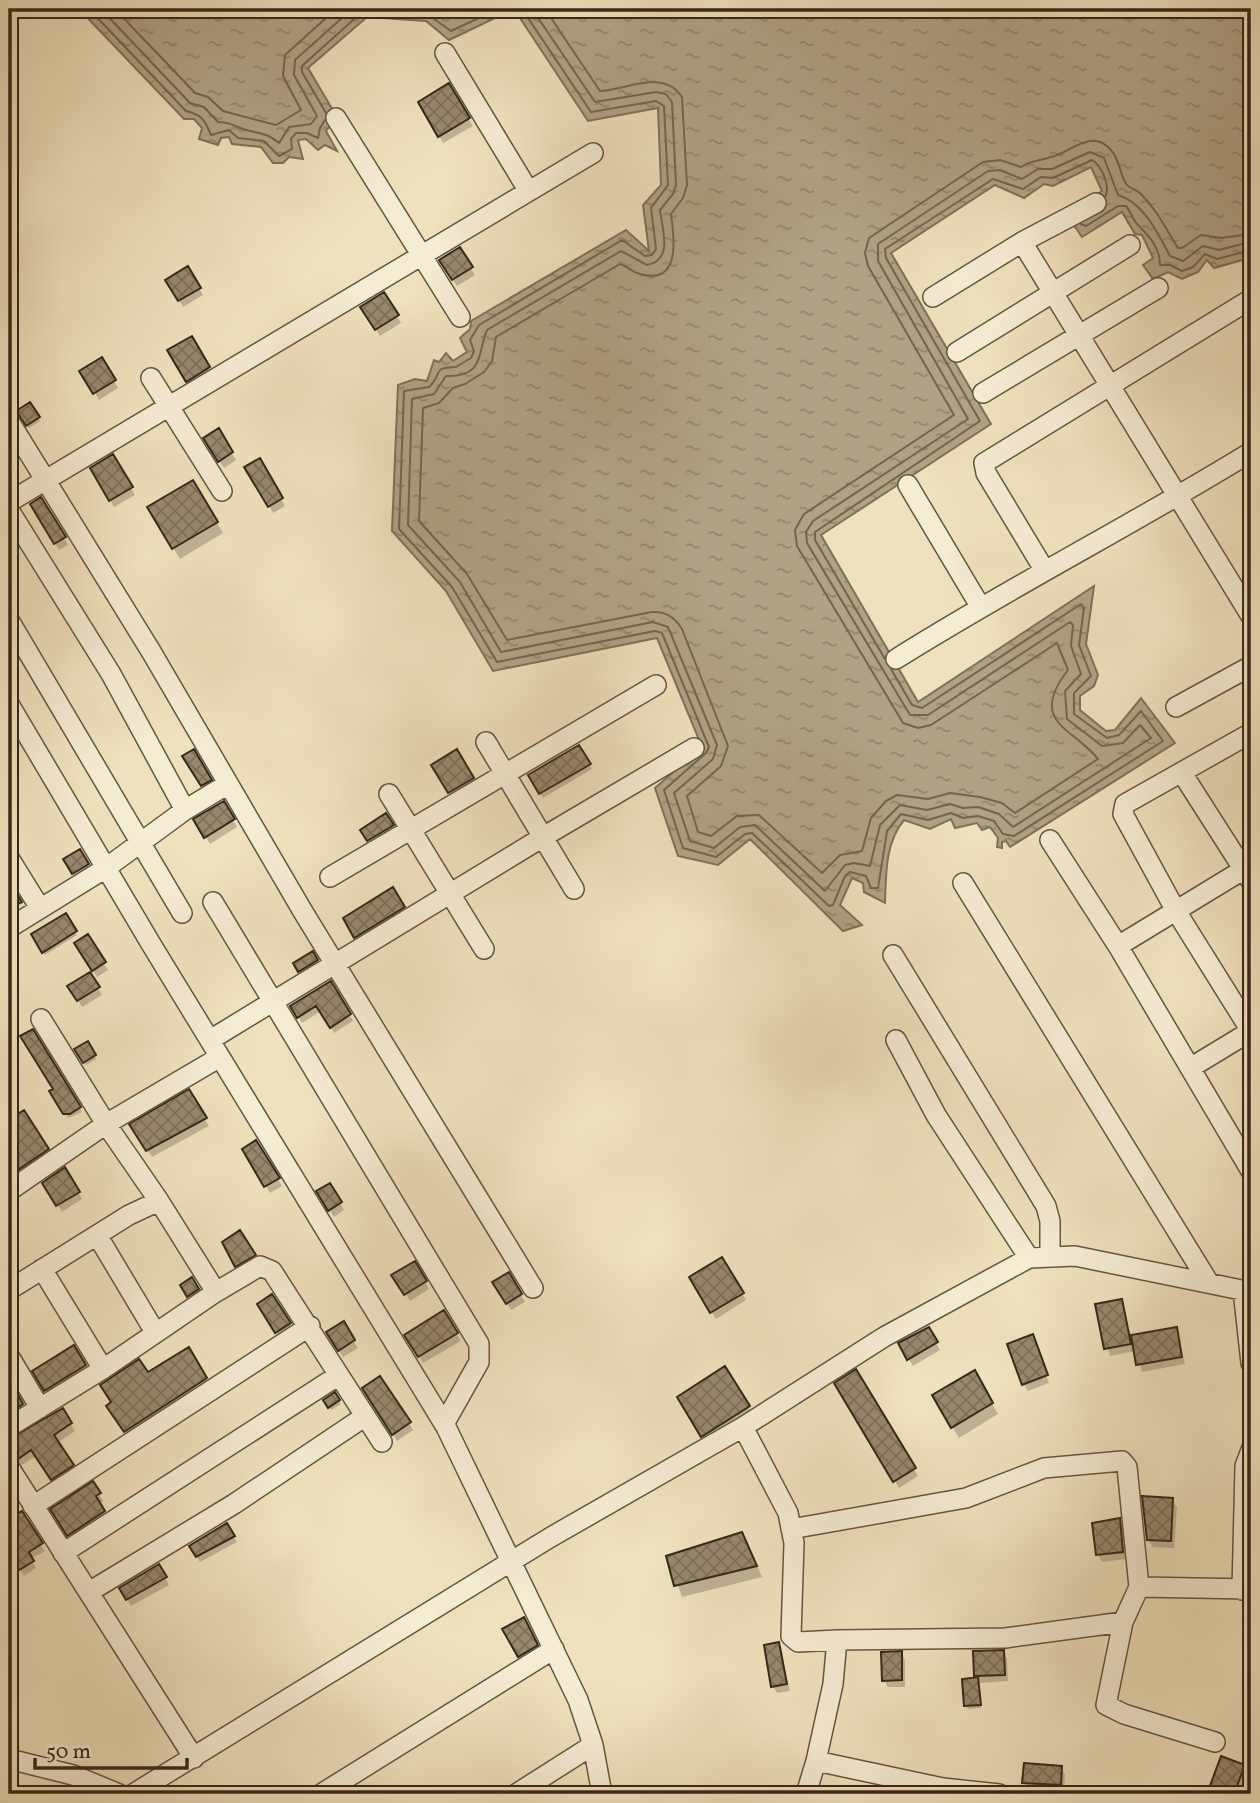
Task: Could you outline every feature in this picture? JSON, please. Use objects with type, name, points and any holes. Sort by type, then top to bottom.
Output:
[{"type":"street","points":[[445,53],[528,190]]},
{"type":"street","points":[[336,118],[460,317]]},
{"type":"street","points":[[9,502],[593,153]]},
{"type":"street","points":[[933,297],[1022,242],[1096,203]]},
{"type":"street","points":[[1022,242],[1251,616]]},
{"type":"street","points":[[957,352],[1130,245]]},
{"type":"street","points":[[983,393],[1077,334],[1158,288]]},
{"type":"street","points":[[1045,571],[986,473],[984,463],[1251,299]]},
{"type":"street","points":[[150,378],[222,491]]},
{"type":"street","points":[[9,421],[152,653],[335,965],[533,1288]]},
{"type":"street","points":[[896,659],[979,606],[1177,498],[1251,452]]},
{"type":"street","points":[[908,485],[979,606]]},
{"type":"street","points":[[9,510],[110,674],[185,810]]},
{"type":"street","points":[[9,620],[182,913]]},
{"type":"street","points":[[1175,708],[1251,666]]},
{"type":"street","points":[[330,877],[656,685]]},
{"type":"street","points":[[9,704],[444,1424],[513,1560],[578,1700],[593,1745],[602,1794]]},
{"type":"street","points":[[1190,1068],[1251,1031],[1125,824],[1123,814],[1125,804],[1251,733]]},
{"type":"street","points":[[486,742],[574,889]]},
{"type":"street","points":[[9,1191],[215,1048],[272,1002],[542,837],[694,748]]},
{"type":"street","points":[[1118,946],[1249,871],[1182,773]]},
{"type":"street","points":[[9,928],[106,868],[185,810],[228,785]]},
{"type":"street","points":[[389,794],[484,949]]},
{"type":"street","points":[[1050,840],[1118,946],[1251,1171]]},
{"type":"street","points":[[9,858],[40,908]]},
{"type":"street","points":[[963,883],[1209,1283]]},
{"type":"street","points":[[213,902],[479,1344],[478,1362],[444,1424]]},
{"type":"street","points":[[893,955],[1046,1206],[1050,1255]]},
{"type":"street","points":[[41,1019],[216,1292]]},
{"type":"street","points":[[895,1040],[936,1115],[1029,1258]]},
{"type":"street","points":[[9,1290],[97,1235],[159,1201]]},
{"type":"street","points":[[97,1235],[155,1332]]},
{"type":"street","points":[[132,1794],[513,1560],[743,1427],[884,1337],[1029,1258],[1074,1256],[1247,1291],[1251,1363]]},
{"type":"street","points":[[9,1427],[103,1369],[253,1268],[265,1267],[284,1287],[382,1442]]},
{"type":"street","points":[[42,1269],[103,1369]]},
{"type":"street","points":[[33,1506],[310,1326]]},
{"type":"street","points":[[9,1356],[40,1408]]},
{"type":"street","points":[[63,1553],[339,1375]]},
{"type":"street","points":[[89,1592],[234,1504],[365,1417]]},
{"type":"street","points":[[743,1427],[788,1513],[794,1542],[790,1636],[798,1642],[1005,1638],[1123,1622]]},
{"type":"street","points":[[1139,1587],[1246,1589],[1245,1466],[1251,1450]]},
{"type":"street","points":[[791,1529],[966,1498],[1044,1468],[1122,1461],[1127,1467],[1139,1587],[1123,1622],[1106,1705],[1215,1741]]},
{"type":"street","points":[[9,1467],[194,1758]]},
{"type":"street","points":[[806,1794],[816,1761],[832,1684],[837,1640]]},
{"type":"street","points":[[321,1794],[554,1649]]},
{"type":"street","points":[[516,1794],[593,1745]]},
{"type":"street","points":[[9,1759],[73,1775],[119,1794]]},
{"type":"street","points":[[816,1761],[943,1787],[999,1794]]},
{"type":"water","points":[[79,9],[514,9],[449,40],[426,21],[367,17],[308,68],[334,112],[334,121],[326,131],[337,151],[325,145],[318,150],[306,139],[298,140],[303,159],[289,157],[283,163],[273,163],[261,147],[232,144],[229,137],[221,138],[218,145],[199,139],[202,128],[194,119],[184,119]]},
{"type":"water","points":[[514,9],[1251,9],[1251,273],[1247,275],[1246,259],[1214,268],[1207,260],[1198,272],[1182,279],[1168,272],[1153,279],[1143,265],[1153,258],[1142,235],[1135,234],[1122,212],[1082,237],[1066,214],[1102,191],[1091,167],[1053,186],[1044,184],[1024,198],[995,185],[891,253],[991,424],[821,535],[918,702],[1094,586],[1086,644],[1098,675],[1094,686],[1080,696],[1080,710],[1106,731],[1115,730],[1141,698],[1175,743],[1010,847],[1006,841],[1002,842],[1002,848],[997,847],[998,838],[990,827],[982,830],[977,823],[955,828],[951,819],[930,829],[904,820],[890,849],[885,903],[864,892],[863,883],[852,878],[840,905],[862,925],[843,931],[750,839],[718,865],[678,856],[655,788],[702,747],[657,638],[493,671],[446,591],[392,531],[398,385],[415,379],[427,381],[434,360],[439,362],[446,353],[453,361],[467,352],[460,338],[470,329],[471,321],[626,230],[649,251],[643,205],[661,185],[658,108],[588,121]]},
{"type":"building","points":[[449,83],[470,118],[438,137],[418,102]]},
{"type":"building","points":[[460,247],[473,267],[452,280],[439,260]]},
{"type":"building","points":[[188,266],[201,288],[178,301],[165,280]]},
{"type":"building","points":[[384,292],[399,315],[375,330],[360,307]]},
{"type":"building","points":[[192,336],[210,367],[186,382],[167,350]]},
{"type":"building","points":[[102,357],[116,380],[93,394],[79,371]]},
{"type":"building","points":[[30,402],[40,417],[26,426],[16,411]]},
{"type":"building","points":[[219,428],[233,452],[218,462],[203,438]]},
{"type":"building","points":[[113,454],[133,487],[109,501],[90,468]]},
{"type":"building","points":[[260,458],[283,498],[268,507],[244,467]]},
{"type":"building","points":[[193,480],[218,522],[172,549],[147,507]]},
{"type":"building","points":[[41,497],[66,537],[54,544],[30,504]]},
{"type":"building","points":[[579,745],[591,764],[539,794],[528,775]]},
{"type":"building","points":[[194,749],[212,780],[201,786],[182,756]]},
{"type":"building","points":[[457,749],[474,778],[448,793],[431,765]]},
{"type":"building","points":[[224,801],[235,819],[204,838],[193,819]]},
{"type":"building","points":[[386,813],[394,825],[367,841],[360,830]]},
{"type":"building","points":[[80,849],[89,864],[72,874],[63,859]]},
{"type":"building","points":[[9,881],[22,902],[16,905],[9,893]]},
{"type":"building","points":[[393,887],[405,907],[354,938],[343,918]]},
{"type":"building","points":[[66,913],[77,931],[42,953],[31,934]]},
{"type":"building","points":[[88,934],[106,962],[92,971],[74,943]]},
{"type":"building","points":[[313,951],[318,960],[298,972],[293,963]]},
{"type":"building","points":[[90,972],[100,987],[77,1001],[67,986]]},
{"type":"building","points":[[331,981],[351,1014],[330,1028],[316,1006],[297,1018],[290,1006]]},
{"type":"building","points":[[33,1029],[81,1107],[70,1114],[63,1114],[49,1091],[53,1089],[20,1036]]},
{"type":"building","points":[[88,1041],[96,1055],[83,1063],[74,1049]]},
{"type":"building","points":[[189,1089],[207,1118],[146,1151],[129,1124]]},
{"type":"building","points":[[24,1110],[49,1149],[9,1176],[9,1119]]},
{"type":"building","points":[[256,1140],[280,1178],[264,1187],[242,1149]]},
{"type":"building","points":[[65,1167],[80,1192],[56,1206],[42,1183]]},
{"type":"building","points":[[330,1183],[342,1202],[328,1211],[316,1191]]},
{"type":"building","points":[[240,1230],[256,1255],[235,1267],[222,1242]]},
{"type":"building","points":[[722,1257],[744,1293],[710,1313],[689,1277]]},
{"type":"building","points":[[415,1261],[427,1281],[404,1295],[391,1275]]},
{"type":"building","points":[[509,1272],[522,1294],[506,1304],[492,1282]]},
{"type":"building","points":[[192,1277],[199,1289],[187,1297],[180,1285]]},
{"type":"building","points":[[272,1294],[291,1323],[275,1333],[257,1304]]},
{"type":"building","points":[[1122,1299],[1131,1344],[1104,1349],[1095,1304]]},
{"type":"building","points":[[444,1310],[458,1333],[418,1357],[404,1335]]},
{"type":"building","points":[[344,1321],[355,1340],[338,1351],[326,1332]]},
{"type":"building","points":[[929,1327],[938,1342],[907,1360],[898,1343]]},
{"type":"building","points":[[1177,1327],[1182,1357],[1136,1365],[1131,1335]]},
{"type":"building","points":[[1033,1334],[1048,1375],[1022,1385],[1007,1344]]},
{"type":"building","points":[[74,1345],[86,1365],[44,1391],[32,1371]]},
{"type":"building","points":[[189,1347],[207,1378],[124,1432],[106,1406],[111,1402],[100,1385],[139,1359],[148,1372]]},
{"type":"building","points":[[725,1366],[750,1406],[701,1437],[677,1397]]},
{"type":"building","points":[[856,1369],[916,1468],[893,1482],[834,1383]]},
{"type":"building","points":[[975,1370],[993,1403],[951,1428],[932,1395]]},
{"type":"building","points":[[380,1376],[411,1422],[392,1435],[362,1388]]},
{"type":"building","points":[[335,1392],[340,1400],[328,1408],[323,1400]]},
{"type":"building","points":[[17,1393],[23,1404],[9,1413],[9,1398]]},
{"type":"building","points":[[63,1408],[72,1423],[54,1435],[74,1465],[51,1480],[31,1450],[18,1459],[9,1455],[9,1439]]},
{"type":"building","points":[[93,1481],[101,1493],[96,1496],[105,1511],[67,1536],[50,1509]]},
{"type":"building","points":[[1142,1496],[1173,1498],[1171,1541],[1147,1540]]},
{"type":"building","points":[[22,1511],[43,1543],[29,1552],[34,1561],[19,1570],[9,1553],[9,1518]]},
{"type":"building","points":[[1120,1518],[1123,1552],[1096,1555],[1092,1523]]},
{"type":"building","points":[[227,1523],[235,1536],[196,1557],[189,1546]]},
{"type":"building","points":[[742,1532],[757,1566],[674,1586],[666,1556]]},
{"type":"building","points":[[159,1564],[167,1577],[126,1600],[119,1588]]},
{"type":"building","points":[[524,1617],[538,1645],[518,1657],[502,1629]]},
{"type":"building","points":[[779,1642],[787,1684],[771,1687],[764,1645]]},
{"type":"building","points":[[1004,1650],[1005,1675],[974,1676],[973,1651]]},
{"type":"building","points":[[902,1651],[902,1680],[882,1681],[881,1652]]},
{"type":"building","points":[[978,1677],[981,1705],[964,1706],[962,1679]]},
{"type":"building","points":[[1221,1756],[1245,1765],[1234,1794],[1207,1794]]},
{"type":"building","points":[[1024,1763],[1062,1766],[1061,1785],[1022,1783]]}]
